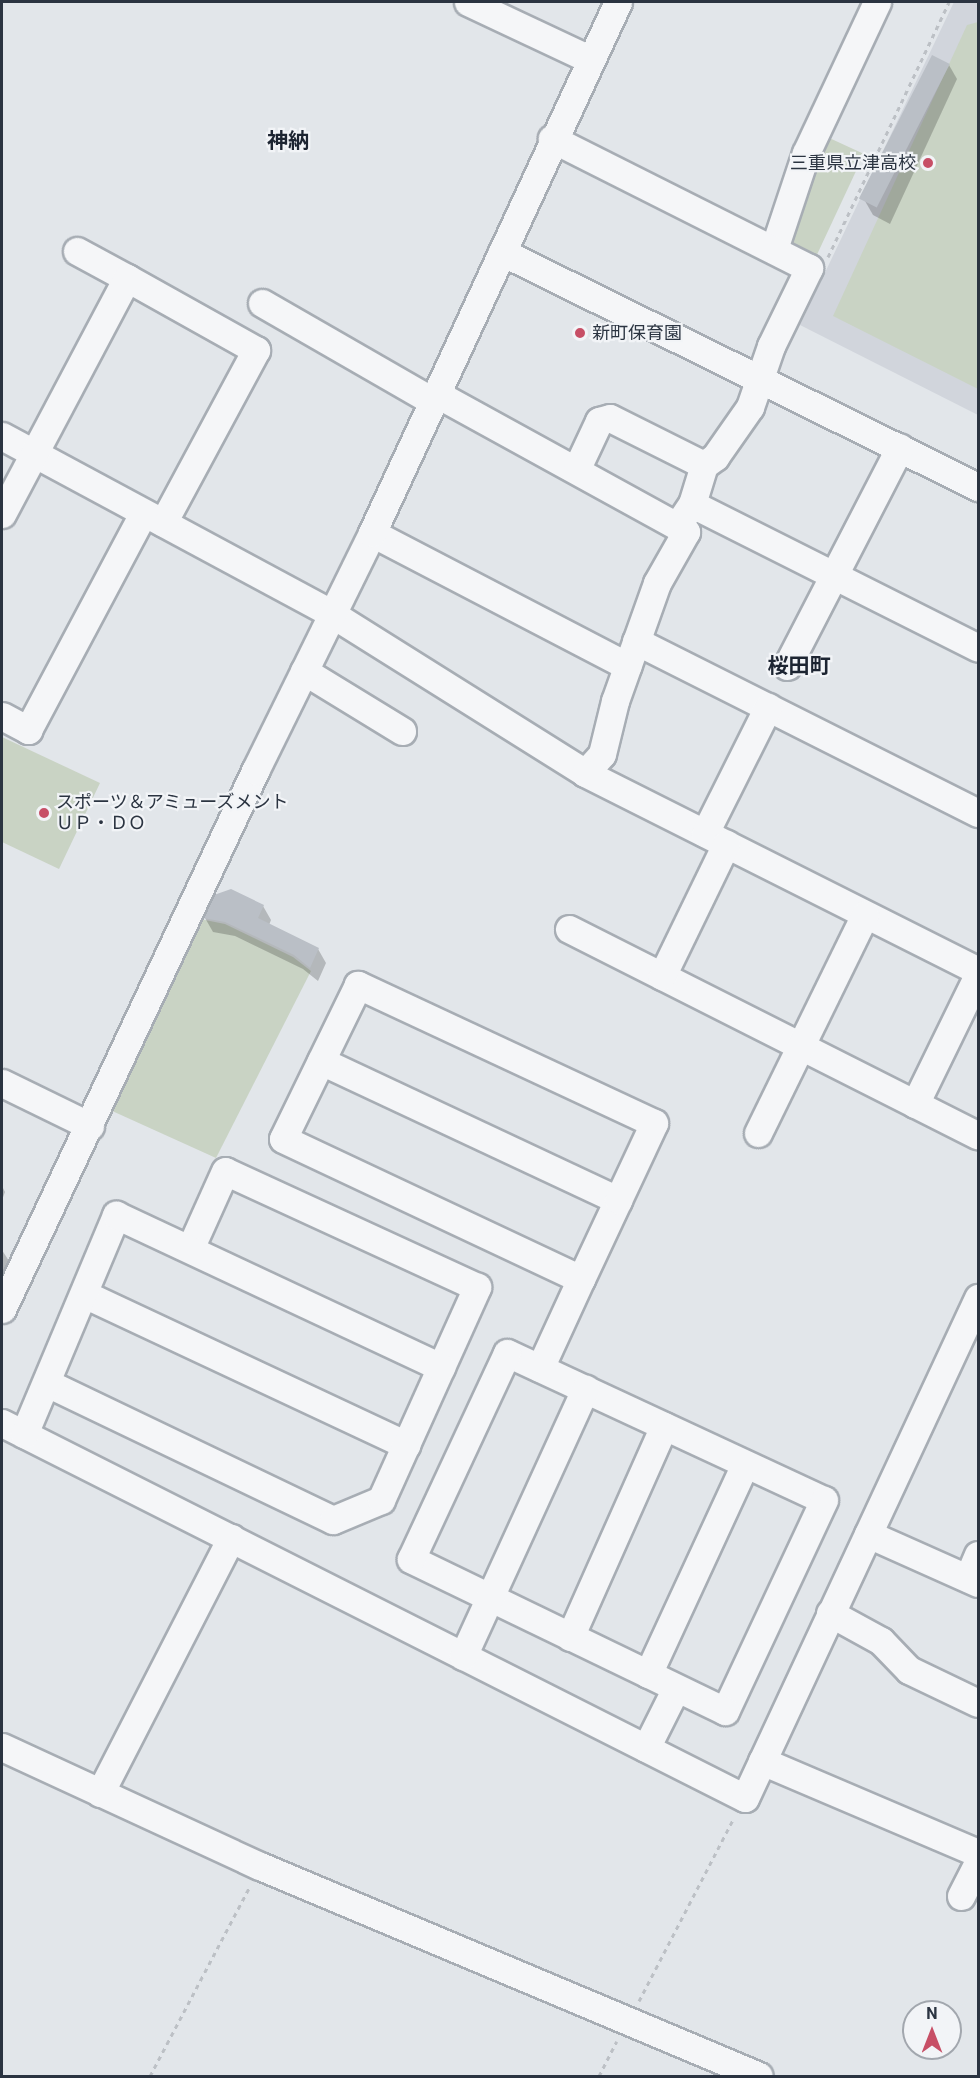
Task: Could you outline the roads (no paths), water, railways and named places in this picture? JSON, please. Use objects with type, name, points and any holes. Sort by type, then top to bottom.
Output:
[{"type":"street","points":[[468,2],[589,59]]},
{"type":"street","points":[[2,1310],[304,671],[372,533],[589,59],[618,2]]},
{"type":"street","points":[[774,249],[806,153],[878,2]]},
{"type":"street","points":[[552,139],[809,268],[757,380],[746,416],[715,458],[704,465],[684,515],[686,532],[657,583],[627,666],[602,754],[585,772]]},
{"type":"street","points":[[2,716],[28,730],[256,350],[77,251]]},
{"type":"street","points":[[502,252],[757,380],[900,447],[978,487]]},
{"type":"street","points":[[2,514],[127,278]]},
{"type":"street","points":[[262,303],[433,397],[577,468],[684,515],[835,576],[978,648]]},
{"type":"street","points":[[577,468],[599,421],[610,418],[704,465]]},
{"type":"street","points":[[2,436],[332,614],[585,772],[978,973],[915,1104]]},
{"type":"street","points":[[787,666],[900,447]]},
{"type":"street","points":[[372,533],[627,666]]},
{"type":"street","points":[[636,641],[978,813]]},
{"type":"street","points":[[304,671],[402,731]]},
{"type":"street","points":[[662,976],[768,707]]},
{"type":"street","points":[[758,1133],[865,915]]},
{"type":"street","points":[[569,929],[978,1136]]},
{"type":"street","points":[[540,1368],[654,1123],[358,985],[283,1139],[581,1279]]},
{"type":"street","points":[[321,1061],[618,1200]]},
{"type":"street","points":[[2,1083],[90,1126]]},
{"type":"street","points":[[47,1383],[333,1520],[381,1500],[477,1287],[225,1171],[190,1249]]},
{"type":"street","points":[[441,1367],[116,1215],[47,1383],[13,1429],[745,1798],[978,1298]]},
{"type":"street","points":[[84,1294],[406,1445]]},
{"type":"street","points":[[507,1353],[585,1389],[824,1500],[725,1711],[411,1560],[507,1353]]},
{"type":"street","points":[[463,1656],[585,1389]]},
{"type":"street","points":[[570,1637],[664,1426]]},
{"type":"street","points":[[648,1674],[745,1464]]},
{"type":"street","points":[[868,1534],[975,1572]]},
{"type":"street","points":[[100,1793],[231,1538]]},
{"type":"street","points":[[830,1614],[881,1641],[909,1670],[978,1703]]},
{"type":"street","points":[[646,1748],[676,1688]]},
{"type":"street","points":[[2,1747],[260,1866],[759,2076]]},
{"type":"street","points":[[762,1761],[978,1853]]},
{"type":"street","points":[[961,1896],[978,1862]]},
{"type":"place","name":"三重県立津高校","points":[[928,163]]},
{"type":"place","name":"新町保育園","points":[[580,333]]},
{"type":"place","name":"スポーツ＆アミューズメント ＵＰ・ＤＯ","points":[[44,813]]},
{"type":"district","name":"神納","points":[[288,141]]},
{"type":"district","name":"桜田町","points":[[799,666]]}]
